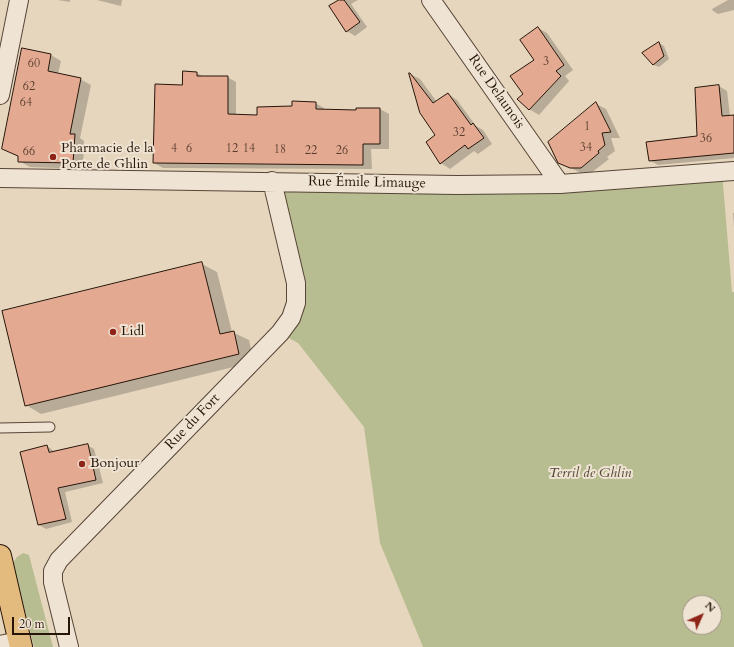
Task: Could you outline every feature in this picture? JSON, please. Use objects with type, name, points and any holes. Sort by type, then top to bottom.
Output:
[{"type":"main road","points":[[0,556],[13,644]]},
{"type":"street","points":[[0,95],[19,0]]},
{"type":"street","name":"Rue Delaunois","points":[[431,0],[560,184]]},
{"type":"street","name":"Rue Émile Limauge","points":[[0,178],[457,185],[560,184],[734,171]]},
{"type":"street","name":"Rue du Fort","points":[[70,647],[53,582],[52,571],[59,560],[280,333],[291,318],[296,303],[296,283],[272,181]]},
{"type":"lane","points":[[0,428],[50,427]]},
{"type":"green space","name":"Terril de Ghlin","points":[[722,172],[732,292],[734,292],[734,647],[423,647],[380,543],[364,427],[298,343],[280,333],[296,303],[272,181]]},
{"type":"green space","points":[[23,553],[29,555],[53,647],[34,647],[13,563],[17,557]]},
{"type":"building","points":[[339,0],[344,0],[360,22],[346,32],[329,6]]},
{"type":"building","points":[[538,27],[564,65],[556,71],[561,76],[529,110],[517,99],[523,94],[510,76],[534,60],[520,40]]},
{"type":"building","points":[[659,42],[664,56],[653,65],[642,53]]},
{"type":"building","points":[[22,48],[51,54],[48,71],[81,78],[70,134],[75,134],[73,163],[18,162],[18,156],[2,149]]},
{"type":"building","points":[[183,71],[197,72],[197,76],[228,76],[228,114],[257,115],[257,107],[292,106],[292,101],[316,102],[316,109],[356,110],[356,108],[380,108],[380,144],[363,144],[363,165],[153,163],[155,84],[182,85]]},
{"type":"building","points":[[409,73],[433,103],[448,93],[471,125],[473,123],[484,138],[468,149],[465,145],[440,164],[426,142],[435,135],[420,113]]},
{"type":"building","points":[[719,85],[722,116],[734,115],[734,153],[649,161],[646,142],[697,136],[695,88]]},
{"type":"building","points":[[596,102],[611,132],[602,133],[605,145],[598,151],[599,153],[581,168],[570,168],[558,163],[548,142]]},
{"type":"building","name":"Lidl","points":[[202,262],[220,334],[234,331],[239,354],[25,406],[2,311]]},
{"type":"building","points":[[88,444],[96,480],[58,488],[66,519],[38,525],[20,452],[47,445],[49,452]]},
{"type":"place","name":"Pharmacie de la Porte de Ghlin","points":[[53,157]]},
{"type":"place","name":"Lidl","points":[[113,332]]},
{"type":"place","name":"Bonjour","points":[[82,464]]}]
